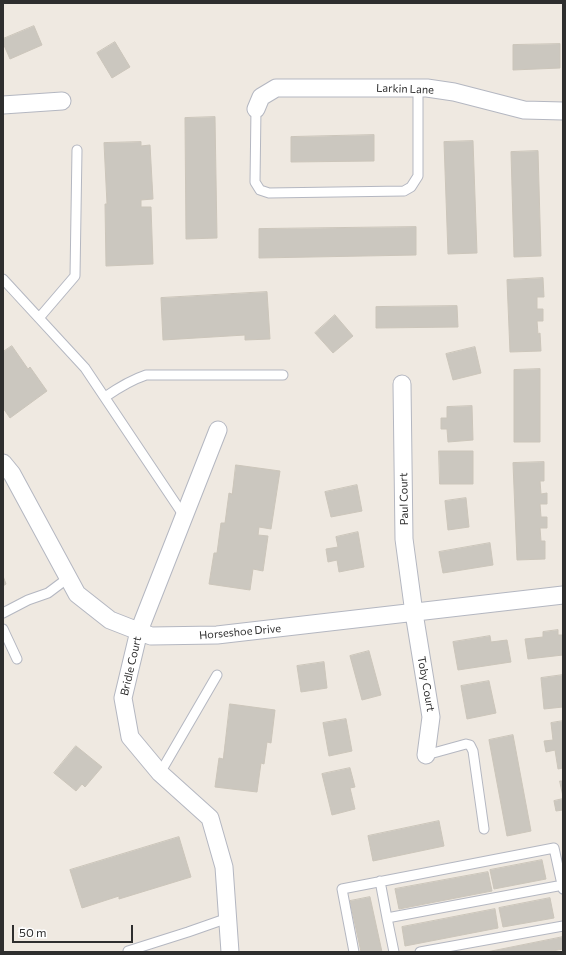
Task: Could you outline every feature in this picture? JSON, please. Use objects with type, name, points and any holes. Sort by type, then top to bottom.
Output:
[{"type":"street","name":"Larkin Lane","points":[[256,109],[261,97],[276,88],[428,88],[454,92],[524,110],[563,112]]},
{"type":"street","points":[[3,105],[62,101]]},
{"type":"street","name":"Paul Court","points":[[402,384],[404,539],[414,613]]},
{"type":"street","name":"Bridle Court","points":[[218,430],[139,631],[123,698],[130,737],[160,773],[210,818],[224,867],[230,952]]},
{"type":"street","name":"Horseshoe Drive","points":[[3,463],[12,474],[77,594],[110,620],[151,636],[218,635],[563,595]]},
{"type":"street","name":"Toby Court","points":[[414,613],[431,717],[426,755]]},
{"type":"lane","points":[[256,109],[255,182],[260,190],[269,193],[404,191],[411,187],[418,176],[418,88]]},
{"type":"lane","points":[[39,318],[75,276],[77,150]]},
{"type":"lane","points":[[3,279],[85,368],[184,516]]},
{"type":"lane","points":[[105,397],[135,379],[146,375],[283,376]]},
{"type":"lane","points":[[3,613],[28,600],[48,593],[68,578]]},
{"type":"lane","points":[[3,629],[18,659]]},
{"type":"lane","points":[[160,773],[217,675]]},
{"type":"lane","points":[[426,755],[466,744],[470,745],[484,829]]},
{"type":"lane","points":[[354,952],[342,889],[554,848],[563,886],[387,918]]},
{"type":"lane","points":[[380,882],[394,952]]},
{"type":"lane","points":[[128,951],[228,918]]},
{"type":"lane","points":[[420,952],[563,926]]},
{"type":"building","points":[[34,26],[42,45],[10,59],[3,43],[3,39]]},
{"type":"building","points":[[115,42],[130,67],[112,78],[97,53]]},
{"type":"building","points":[[560,44],[560,68],[513,70],[513,45]]},
{"type":"building","points":[[215,117],[217,238],[186,239],[185,118]]},
{"type":"building","points":[[374,135],[374,161],[291,162],[291,137]]},
{"type":"building","points":[[473,141],[477,253],[448,254],[444,142]]},
{"type":"building","points":[[141,142],[141,146],[150,145],[153,199],[141,200],[141,207],[151,207],[153,264],[106,266],[105,204],[107,204],[104,143]]},
{"type":"building","points":[[538,151],[541,256],[514,257],[511,152]]},
{"type":"building","points":[[416,227],[416,255],[259,258],[259,229]]},
{"type":"building","points":[[543,278],[544,297],[537,297],[537,309],[543,309],[543,321],[537,321],[538,334],[540,333],[541,351],[510,352],[507,280]]},
{"type":"building","points":[[267,292],[270,339],[245,340],[245,335],[163,340],[161,298]]},
{"type":"building","points":[[457,306],[458,327],[376,328],[376,307]]},
{"type":"building","points":[[335,315],[353,336],[333,353],[315,333]]},
{"type":"building","points":[[12,346],[28,369],[30,367],[47,391],[10,418],[3,408],[3,352]]},
{"type":"building","points":[[475,347],[481,373],[453,380],[446,354]]},
{"type":"building","points":[[540,369],[540,442],[514,442],[514,370]]},
{"type":"building","points":[[472,406],[473,440],[448,442],[447,429],[441,429],[441,418],[447,418],[447,407]]},
{"type":"building","points":[[439,451],[473,451],[473,484],[440,484]]},
{"type":"building","points":[[544,462],[544,481],[540,481],[541,494],[547,493],[547,504],[540,504],[541,517],[547,517],[547,528],[540,528],[541,541],[545,541],[545,559],[517,560],[513,463]]},
{"type":"building","points":[[236,465],[280,471],[271,529],[259,527],[258,535],[268,536],[263,571],[253,569],[250,590],[209,584],[214,553],[217,553],[221,523],[225,523],[229,493],[232,494]]},
{"type":"building","points":[[357,485],[362,511],[331,517],[325,492]]},
{"type":"building","points":[[466,498],[469,527],[448,530],[445,501]]},
{"type":"building","points":[[358,532],[364,567],[339,572],[337,560],[328,562],[326,549],[338,547],[336,537]]},
{"type":"building","points":[[490,543],[493,565],[443,573],[439,552]]},
{"type":"building","points":[[3,576],[6,584],[3,586]]},
{"type":"building","points":[[558,630],[558,635],[563,635],[563,655],[528,659],[525,639],[543,637],[543,632]]},
{"type":"building","points":[[490,636],[491,642],[507,640],[511,662],[458,670],[453,642]]},
{"type":"building","points":[[369,651],[381,695],[362,700],[350,656]]},
{"type":"building","points":[[324,662],[327,688],[301,692],[297,666]]},
{"type":"building","points":[[563,675],[563,707],[544,709],[541,678]]},
{"type":"building","points":[[489,681],[496,713],[467,719],[461,686]]},
{"type":"building","points":[[230,704],[275,710],[271,743],[267,742],[264,764],[261,763],[257,792],[215,787],[219,758],[223,759]]},
{"type":"building","points":[[346,719],[352,751],[329,756],[323,723]]},
{"type":"building","points":[[563,721],[563,768],[558,769],[555,750],[546,752],[544,741],[553,740],[551,723]]},
{"type":"building","points":[[513,735],[531,831],[507,836],[489,740]]},
{"type":"building","points":[[76,746],[102,767],[85,787],[82,784],[76,791],[54,773]]},
{"type":"building","points":[[350,768],[355,787],[350,788],[355,809],[332,815],[322,774]]},
{"type":"building","points":[[560,781],[563,781],[563,796]]},
{"type":"building","points":[[563,799],[563,810],[556,811],[554,801]]},
{"type":"building","points":[[439,821],[444,846],[373,861],[368,836]]},
{"type":"building","points":[[179,837],[191,877],[119,899],[119,896],[82,908],[70,870]]},
{"type":"building","points":[[542,860],[546,879],[494,889],[490,870]]},
{"type":"building","points":[[488,872],[492,891],[399,909],[395,889]]},
{"type":"building","points":[[370,897],[382,952],[361,952],[350,901]]},
{"type":"building","points":[[550,898],[554,918],[503,927],[499,908]]},
{"type":"building","points":[[495,909],[498,928],[405,946],[402,927]]},
{"type":"building","points":[[563,937],[563,949],[547,952],[487,952]]}]
